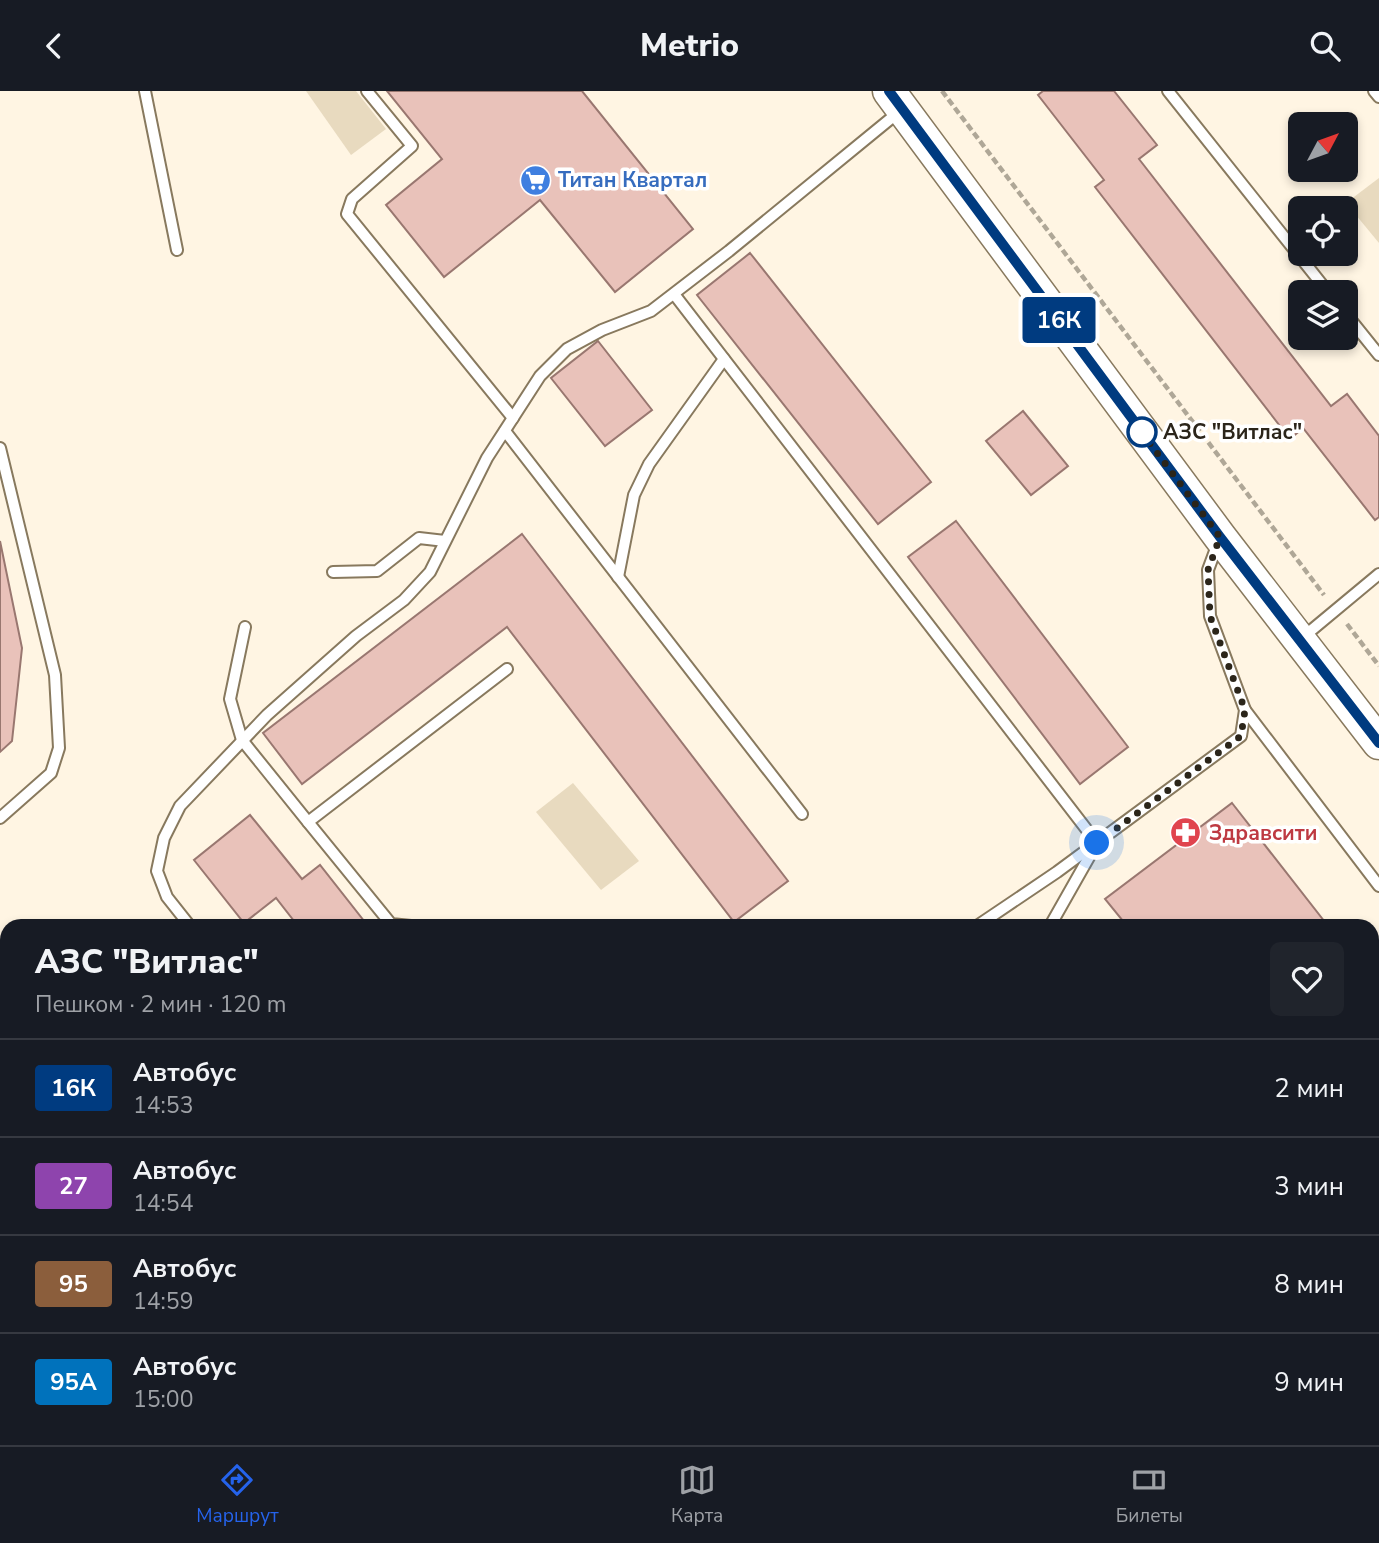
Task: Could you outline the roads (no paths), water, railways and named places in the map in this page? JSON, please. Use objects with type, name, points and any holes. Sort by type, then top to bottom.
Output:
[{"type":"main road","points":[[896,100],[1220,537],[1379,743]]},
{"type":"lane","points":[[145,91],[177,250]]},
{"type":"lane","points":[[368,91],[412,146],[352,199],[347,214],[513,418]]},
{"type":"lane","points":[[1168,91],[1318,280]]},
{"type":"lane","points":[[1374,91],[1379,97]]},
{"type":"lane","points":[[184,919],[167,897],[157,871],[164,838],[180,806],[267,715],[356,636],[404,600],[430,572],[487,458],[540,376],[567,349],[602,330],[651,311],[674,294],[896,100]]},
{"type":"lane","points":[[674,294],[1097,843]]},
{"type":"lane","points":[[1358,329],[1379,355]]},
{"type":"lane","points":[[618,577],[634,495],[656,454],[724,359]]},
{"type":"lane","points":[[505,431],[802,814]]},
{"type":"lane","points":[[0,448],[55,675],[58,748],[51,773],[0,818]]},
{"type":"lane","points":[[1220,537],[1208,570],[1210,616],[1245,710],[1379,886]]},
{"type":"lane","points":[[332,572],[377,571],[419,538],[445,541]]},
{"type":"lane","points":[[1300,640],[1379,574]]},
{"type":"lane","points":[[245,627],[230,699],[242,740],[387,919]]},
{"type":"lane","points":[[309,822],[507,669]]},
{"type":"lane","points":[[987,919],[1097,843],[1241,736],[1245,710]]},
{"type":"lane","points":[[1055,919],[1097,843]]},
{"type":"place","name":"Титан Квартал","points":[[535,180]]},
{"type":"place","name":"АЗС \"Витлас\"","points":[[1142,432]]},
{"type":"place","name":"Здравсити","points":[[1186,833]]}]
